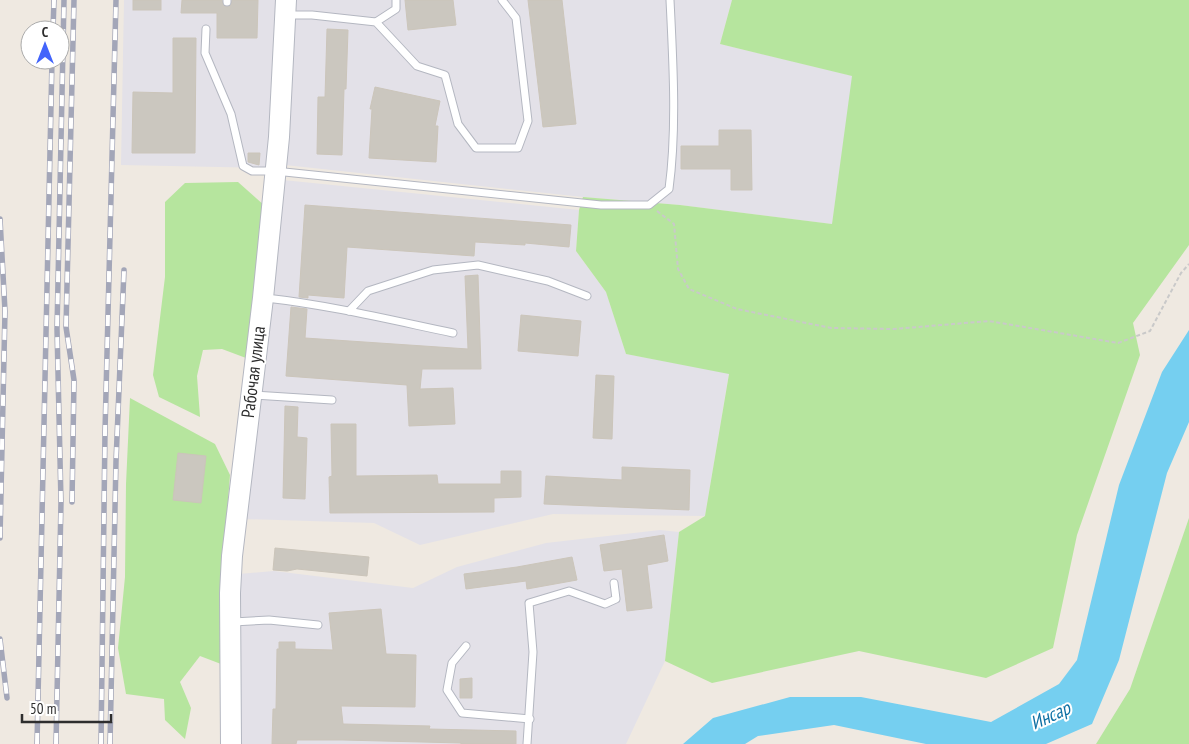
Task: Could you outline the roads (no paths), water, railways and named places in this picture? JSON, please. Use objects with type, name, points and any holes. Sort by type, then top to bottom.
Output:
[{"type":"street","name":"Рабочая улица","points":[[231,744],[230,622],[232,556],[263,298],[279,137],[286,8]]},
{"type":"lane","points":[[286,8],[312,15],[376,22],[396,9],[396,0]]},
{"type":"lane","points":[[376,22],[417,66],[445,75],[458,124],[476,148],[518,148],[528,121],[516,18],[502,0]]},
{"type":"lane","points":[[206,29],[205,53],[231,114],[243,166],[252,171],[275,171],[601,205],[649,205],[669,189],[674,157],[670,0]]},
{"type":"lane","points":[[349,311],[368,291],[434,270],[478,265],[548,281],[587,296]]},
{"type":"lane","points":[[263,298],[349,311],[453,333]]},
{"type":"lane","points":[[250,394],[332,400]]},
{"type":"lane","points":[[527,744],[533,652],[529,603],[569,591],[605,604],[616,600],[614,583]]},
{"type":"lane","points":[[230,622],[269,620],[318,625]]},
{"type":"lane","points":[[466,646],[452,662],[447,690],[462,713],[530,719]]},
{"type":"water","name":"Инсар","points":[[1189,330],[1189,422],[1167,473],[1119,660],[1092,724],[1046,744],[926,744],[834,725],[758,736],[745,744],[683,744],[713,718],[790,697],[861,697],[991,722],[1059,684],[1077,660],[1119,485],[1162,372]]},
{"type":"railway","points":[[53,20],[54,0]]},
{"type":"railway","points":[[56,744],[61,502],[57,329],[64,0]]},
{"type":"railway","points":[[72,502],[74,380],[66,327],[74,0]]},
{"type":"railway","points":[[101,744],[105,432],[116,0]]},
{"type":"railway","points":[[37,744],[52,70]]},
{"type":"railway","points":[[0,219],[5,311],[0,538]]},
{"type":"railway","points":[[110,744],[116,461],[124,270]]},
{"type":"railway","points":[[0,639],[7,698]]}]
